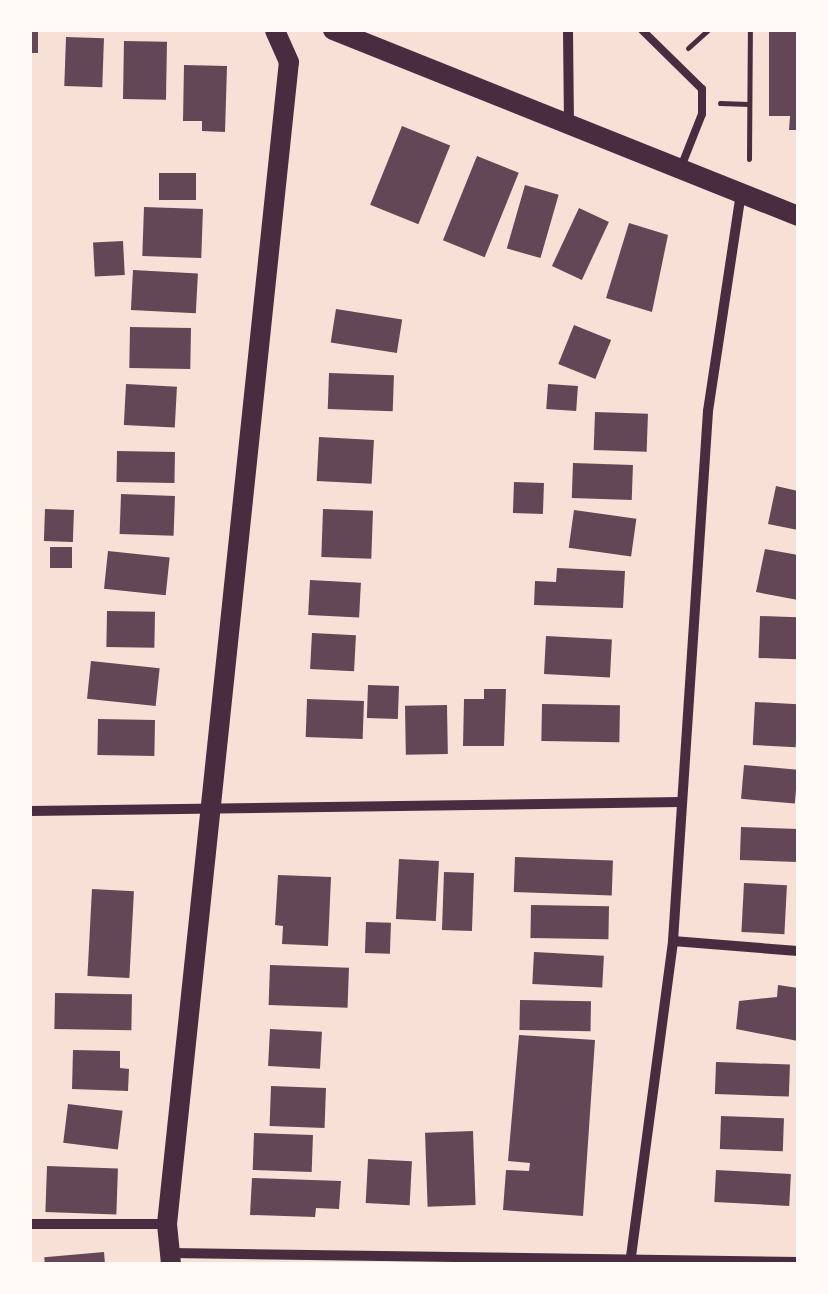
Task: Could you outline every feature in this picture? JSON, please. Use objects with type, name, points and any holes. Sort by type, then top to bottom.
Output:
[{"type":"main road","points":[[171,1258],[166,1224],[214,807],[289,62],[275,30]]},
{"type":"main road","points":[[333,30],[798,216]]},
{"type":"street","points":[[568,30],[568,126]]},
{"type":"street","points":[[630,1263],[672,941],[708,411],[741,192]]},
{"type":"street","points":[[30,811],[681,802]]},
{"type":"street","points":[[672,941],[798,951]]},
{"type":"street","points":[[30,1224],[166,1224]]},
{"type":"street","points":[[171,1258],[798,1262]]},
{"type":"lane","points":[[642,30],[702,90],[702,103],[680,169]]},
{"type":"path","points":[[675,62],[708,30]]},
{"type":"path","points":[[749,160],[750,30]]},
{"type":"path","points":[[702,103],[750,104]]},
{"type":"building","points":[[30,30],[38,30],[38,53],[30,53]]},
{"type":"building","points":[[769,30],[798,30],[798,130],[789,130],[790,116],[769,116]]},
{"type":"building","points":[[66,37],[104,38],[102,87],[64,86]]},
{"type":"building","points":[[124,41],[167,42],[166,100],[123,99]]},
{"type":"building","points":[[184,65],[227,66],[225,132],[202,131],[202,121],[183,121]]},
{"type":"building","points":[[402,126],[450,145],[418,224],[370,205]]},
{"type":"building","points":[[477,156],[519,173],[485,257],[443,240]]},
{"type":"building","points":[[159,173],[196,173],[196,200],[159,200]]},
{"type":"building","points":[[525,185],[559,195],[540,258],[507,248]]},
{"type":"building","points":[[144,207],[203,209],[201,258],[142,256]]},
{"type":"building","points":[[579,208],[609,222],[582,280],[552,266]]},
{"type":"building","points":[[629,223],[668,235],[652,312],[606,298]]},
{"type":"building","points":[[123,241],[125,275],[95,277],[93,243]]},
{"type":"building","points":[[133,270],[198,273],[196,313],[131,310]]},
{"type":"building","points":[[336,309],[402,319],[397,353],[331,343]]},
{"type":"building","points":[[574,325],[611,340],[595,379],[558,364]]},
{"type":"building","points":[[130,327],[191,328],[190,369],[129,368]]},
{"type":"building","points":[[329,373],[394,375],[393,411],[328,409]]},
{"type":"building","points":[[126,384],[177,387],[175,428],[124,425]]},
{"type":"building","points":[[548,384],[578,386],[576,411],[546,409]]},
{"type":"building","points":[[595,412],[648,414],[647,452],[594,450]]},
{"type":"building","points":[[319,437],[374,440],[372,484],[317,481]]},
{"type":"building","points":[[117,451],[175,452],[174,483],[116,482]]},
{"type":"building","points":[[573,463],[633,465],[632,500],[572,498]]},
{"type":"building","points":[[514,482],[544,483],[543,514],[513,513]]},
{"type":"building","points":[[776,486],[798,491],[798,530],[768,524]]},
{"type":"building","points":[[121,494],[175,496],[174,536],[120,534]]},
{"type":"building","points":[[45,509],[74,510],[73,542],[44,541]]},
{"type":"building","points":[[323,509],[373,511],[371,559],[321,557]]},
{"type":"building","points":[[574,510],[636,519],[631,556],[569,548]]},
{"type":"building","points":[[50,547],[72,547],[72,568],[50,568]]},
{"type":"building","points":[[765,549],[798,555],[798,600],[756,592]]},
{"type":"building","points":[[108,551],[170,557],[166,595],[104,589]]},
{"type":"building","points":[[557,568],[625,571],[623,608],[534,605],[535,581],[556,582]]},
{"type":"building","points":[[310,580],[361,583],[359,618],[308,615]]},
{"type":"building","points":[[107,611],[155,612],[154,648],[106,647]]},
{"type":"building","points":[[760,616],[798,617],[797,659],[759,658]]},
{"type":"building","points":[[312,633],[356,635],[354,671],[310,669]]},
{"type":"building","points":[[546,636],[612,639],[610,677],[544,674]]},
{"type":"building","points":[[91,661],[160,668],[156,706],[87,699]]},
{"type":"building","points":[[368,685],[399,686],[398,719],[367,718]]},
{"type":"building","points":[[484,689],[506,689],[504,746],[463,746],[464,699],[484,699]]},
{"type":"building","points":[[307,699],[364,701],[363,739],[306,737]]},
{"type":"building","points":[[755,702],[798,704],[796,747],[753,745]]},
{"type":"building","points":[[542,704],[620,705],[619,742],[541,741]]},
{"type":"building","points":[[447,705],[448,754],[406,755],[405,706]]},
{"type":"building","points":[[98,719],[155,720],[154,756],[97,755]]},
{"type":"building","points":[[744,765],[798,770],[795,804],[741,799]]},
{"type":"building","points":[[741,827],[798,829],[797,862],[740,860]]},
{"type":"building","points":[[515,857],[613,860],[612,895],[514,892]]},
{"type":"building","points":[[399,859],[439,861],[436,921],[396,919]]},
{"type":"building","points":[[444,872],[474,873],[472,931],[442,930]]},
{"type":"building","points":[[278,875],[331,877],[328,946],[282,944],[283,926],[275,925]]},
{"type":"building","points":[[744,883],[787,885],[784,934],[741,932]]},
{"type":"building","points":[[92,889],[134,891],[129,978],[87,976]]},
{"type":"building","points":[[531,905],[609,906],[608,939],[530,938]]},
{"type":"building","points":[[366,922],[391,923],[390,954],[365,953]]},
{"type":"building","points":[[534,952],[604,956],[602,988],[532,984]]},
{"type":"building","points":[[270,965],[349,968],[348,1008],[269,1005]]},
{"type":"building","points":[[778,985],[798,988],[798,1041],[736,1029],[739,1001],[777,997]]},
{"type":"building","points":[[55,993],[132,994],[131,1030],[54,1029]]},
{"type":"building","points":[[520,1000],[591,1001],[590,1031],[519,1030]]},
{"type":"building","points":[[270,1029],[322,1032],[320,1069],[268,1066]]},
{"type":"building","points":[[519,1035],[595,1040],[583,1216],[503,1210],[506,1170],[529,1171],[530,1163],[508,1161]]},
{"type":"building","points":[[73,1050],[120,1051],[120,1068],[129,1069],[128,1091],[72,1089]]},
{"type":"building","points":[[716,1062],[790,1065],[789,1097],[715,1094]]},
{"type":"building","points":[[271,1086],[326,1088],[325,1128],[270,1126]]},
{"type":"building","points":[[68,1104],[123,1111],[118,1149],[63,1143]]},
{"type":"building","points":[[721,1116],[784,1118],[783,1151],[720,1149]]},
{"type":"building","points":[[473,1131],[476,1205],[428,1207],[425,1133]]},
{"type":"building","points":[[254,1133],[313,1135],[312,1172],[253,1170]]},
{"type":"building","points":[[368,1159],[412,1161],[410,1205],[366,1203]]},
{"type":"building","points":[[47,1166],[118,1168],[116,1214],[45,1212]]},
{"type":"building","points":[[716,1170],[791,1174],[789,1206],[714,1202]]},
{"type":"building","points":[[252,1178],[341,1181],[339,1209],[316,1208],[315,1217],[250,1215]]},
{"type":"building","points":[[104,1252],[105,1264],[45,1264],[44,1257]]}]
